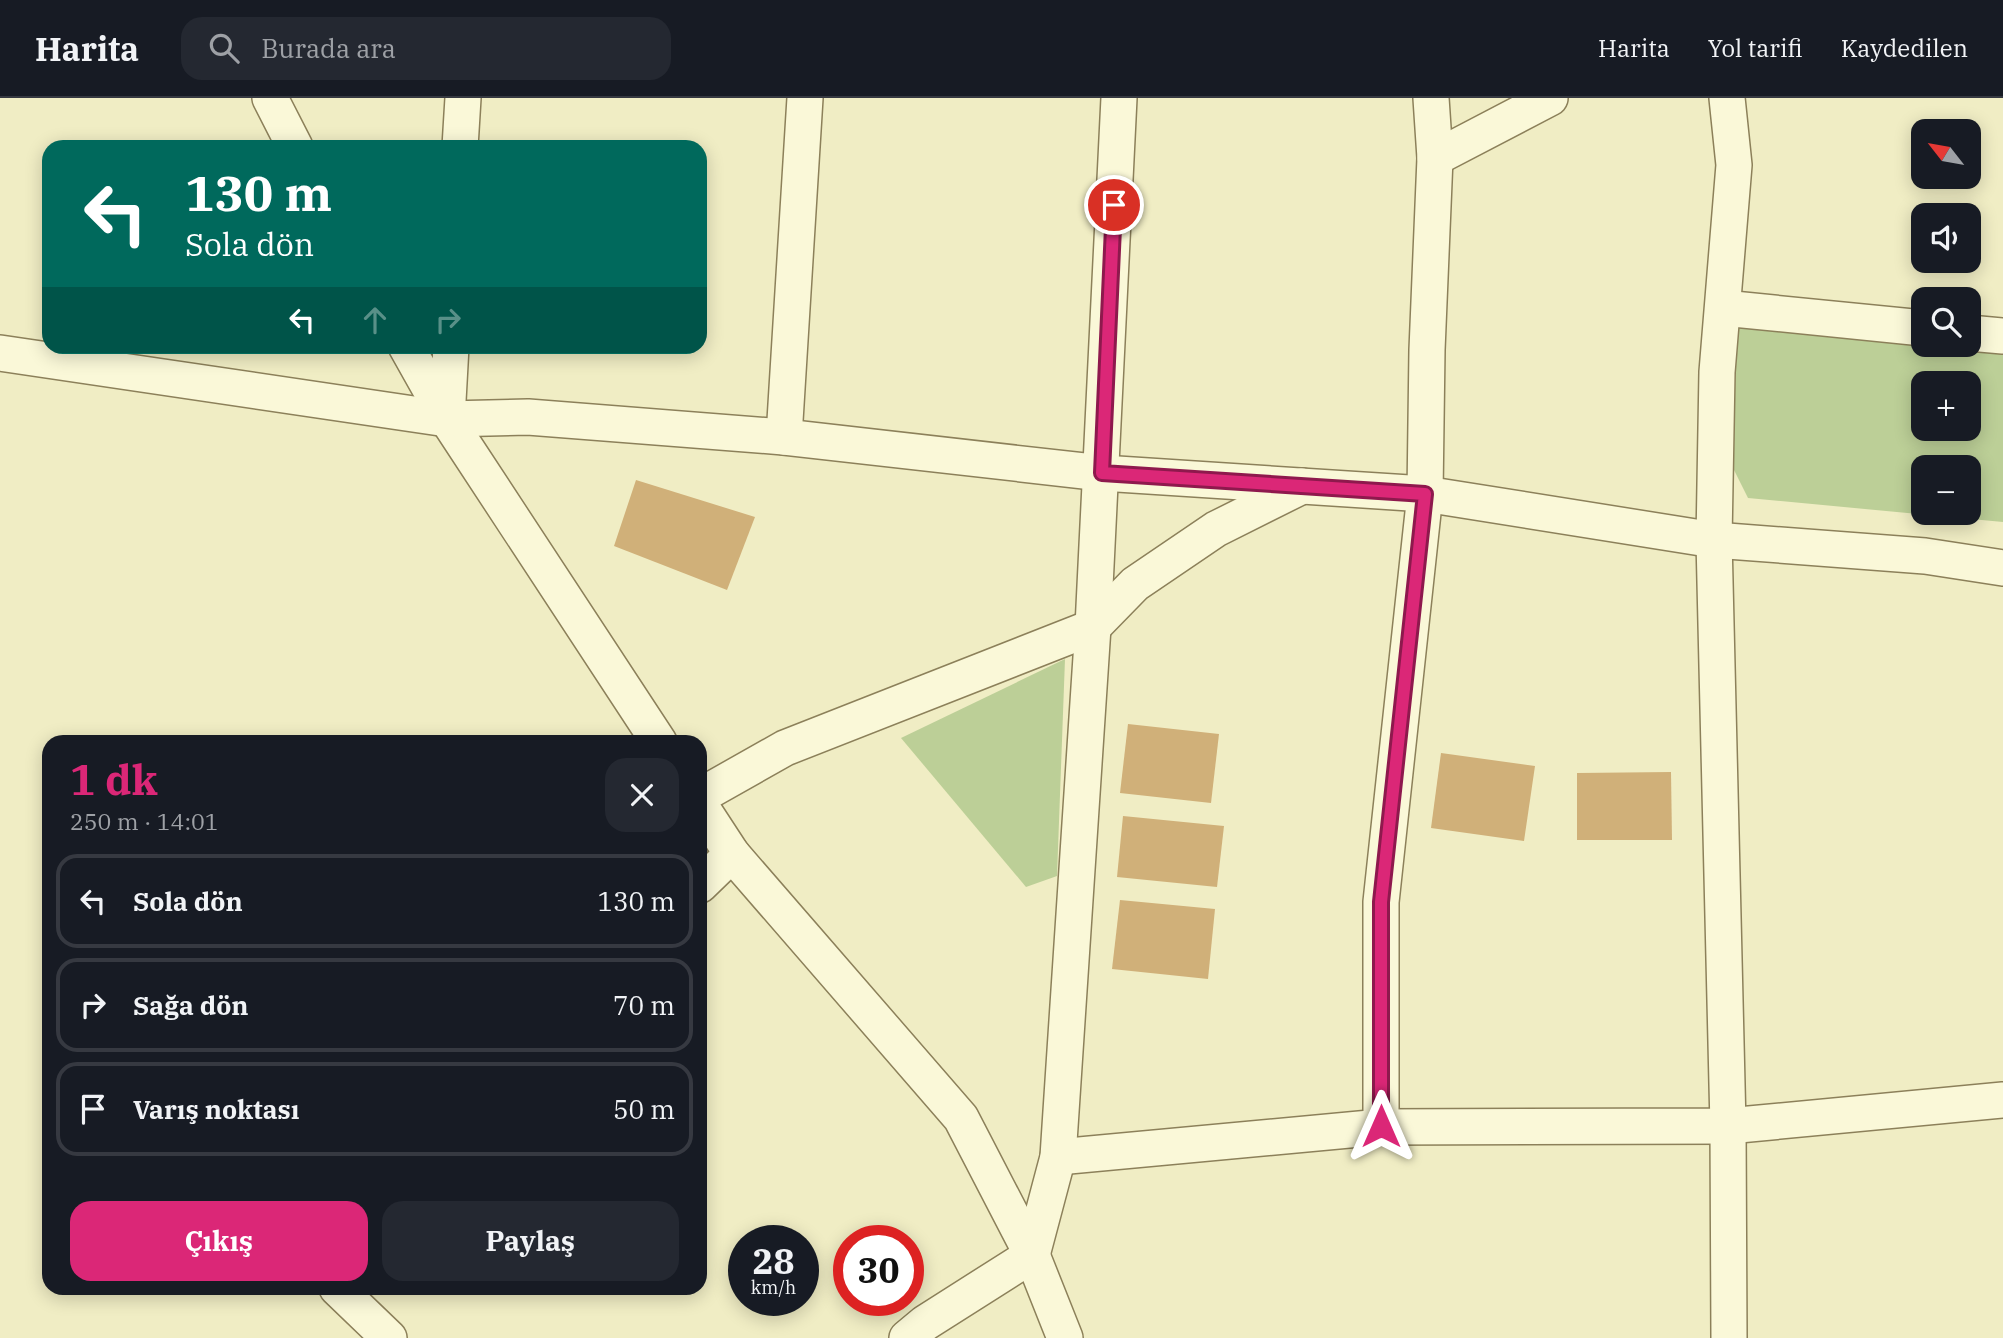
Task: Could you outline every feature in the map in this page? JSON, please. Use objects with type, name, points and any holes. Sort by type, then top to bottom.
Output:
[{"type":"street","points":[[270,98],[291,140]]},
{"type":"street","points":[[460,140],[463,98]]},
{"type":"street","points":[[784,437],[805,98]]},
{"type":"street","points":[[908,1338],[925,1323],[1032,1255],[1058,1157],[1102,473],[1119,98]]},
{"type":"street","points":[[1381,1126],[1381,902],[1425,494],[1435,158],[1431,98]]},
{"type":"street","points":[[1435,158],[1550,98]]},
{"type":"street","points":[[1727,98],[1734,164],[1717,372],[1714,540],[1728,1126],[1729,1338]]},
{"type":"street","points":[[1723,308],[1911,327]]},
{"type":"street","points":[[1981,334],[2003,336]]},
{"type":"street","points":[[0,353],[447,419],[528,418],[784,437],[1102,473],[1425,494],[1714,540],[1926,556],[2003,568]]},
{"type":"street","points":[[410,354],[447,419],[654,735]]},
{"type":"street","points":[[447,419],[451,354]]},
{"type":"street","points":[[707,792],[785,748],[1093,627],[1146,576],[1216,529],[1302,486]]},
{"type":"street","points":[[707,816],[732,854],[961,1118],[1032,1255],[1065,1338]]},
{"type":"street","points":[[707,878],[732,854]]},
{"type":"street","points":[[1058,1157],[1381,1126],[1728,1126],[2003,1100]]},
{"type":"street","points":[[344,1295],[389,1338]]},
{"type":"green space","points":[[1738,307],[1870,336],[1911,341],[1911,357],[1981,357],[1981,341],[2003,338],[2003,522],[1981,520],[1981,455],[1911,455],[1911,513],[1748,498],[1732,466]]},
{"type":"green space","points":[[1065,659],[1057,876],[1026,887],[901,738]]},
{"type":"building","points":[[636,480],[755,517],[727,590],[614,546]]},
{"type":"building","points":[[1128,724],[1219,734],[1211,803],[1120,793]]},
{"type":"building","points":[[1441,753],[1535,766],[1524,841],[1431,828]]},
{"type":"building","points":[[1671,772],[1672,840],[1577,840],[1577,773]]},
{"type":"building","points":[[1123,816],[1224,826],[1217,887],[1117,877]]},
{"type":"building","points":[[1120,900],[1215,909],[1208,979],[1112,969]]},
{"type":"route","points":[[1114,205],[1102,473],[1425,494],[1381,902],[1381,1126]]}]
